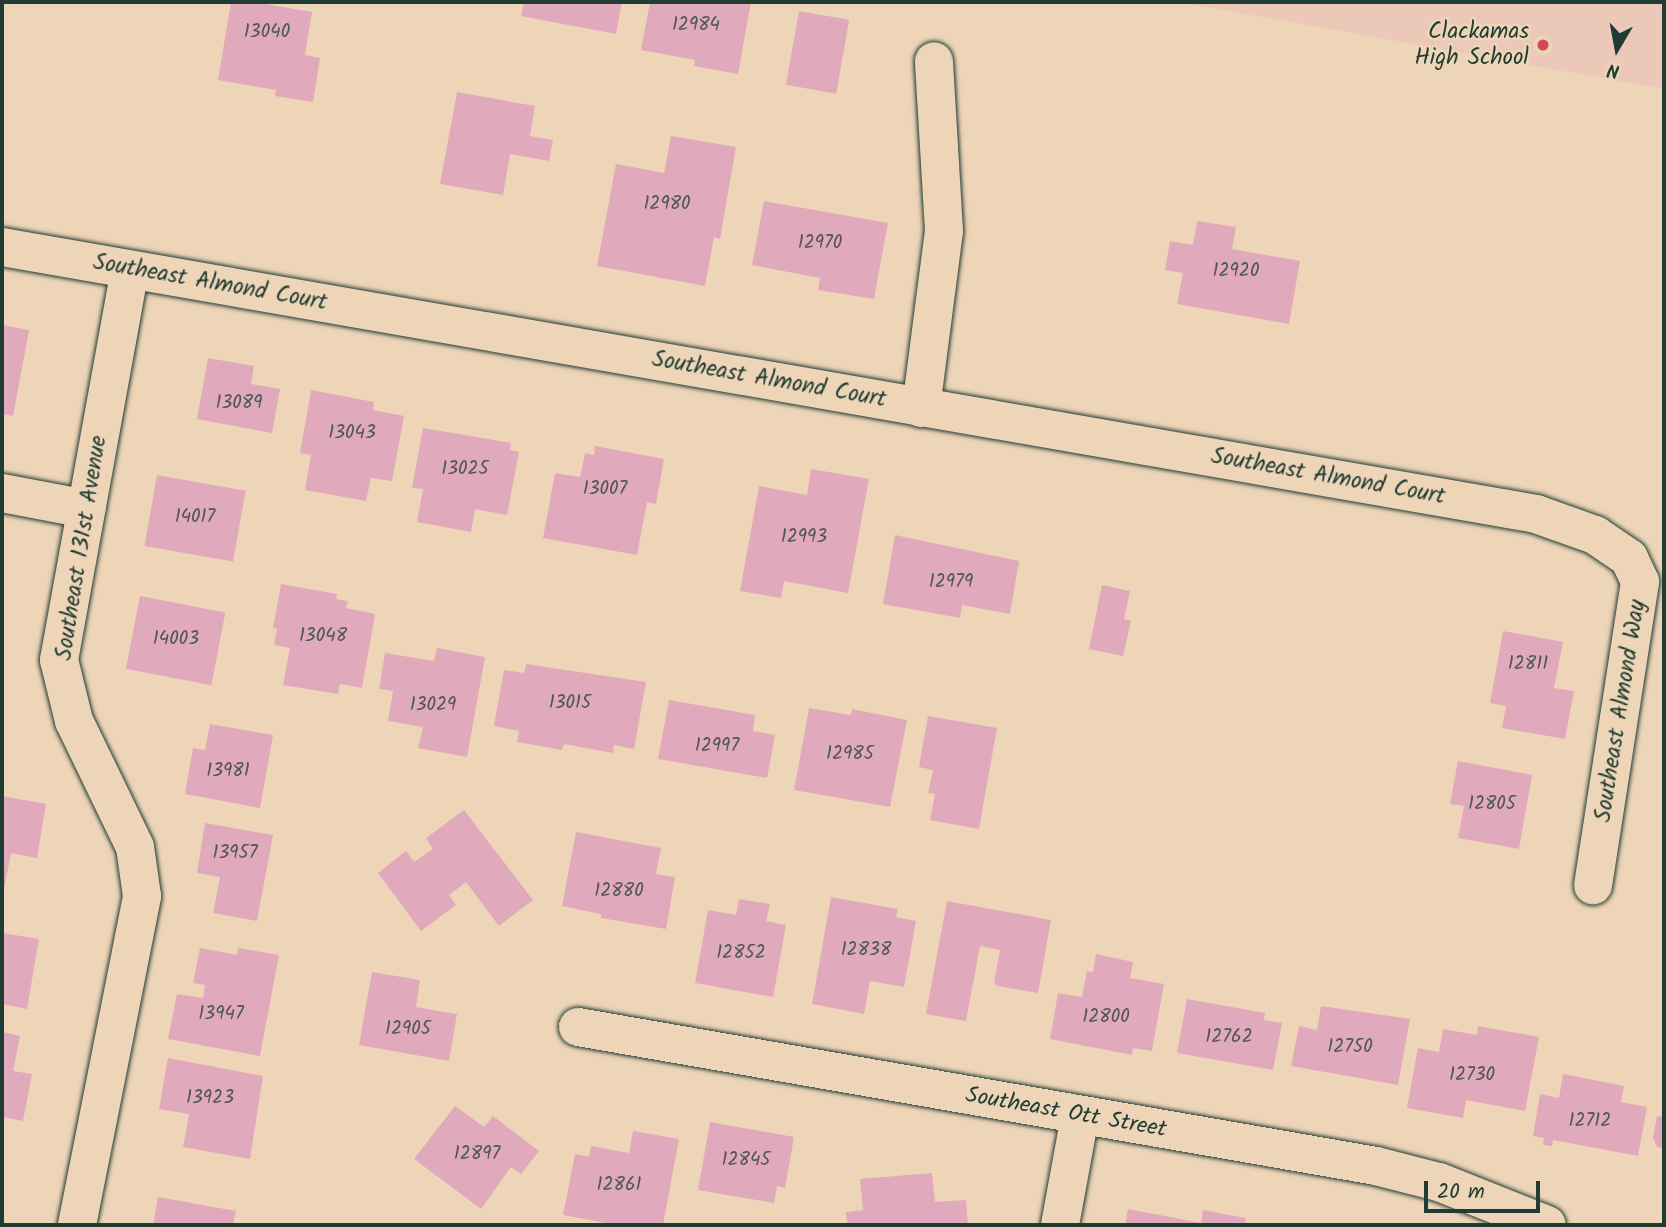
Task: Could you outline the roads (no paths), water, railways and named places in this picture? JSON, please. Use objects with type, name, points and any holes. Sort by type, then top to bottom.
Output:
[{"type":"street","points":[[922,408],[944,231],[934,61]]},
{"type":"street","name":"Southeast Almond Court","points":[[2,247],[1536,514]]},
{"type":"street","name":"Southeast 131st Avenue","points":[[77,1225],[142,896],[135,847],[74,721],[59,660],[131,270]]},
{"type":"street","points":[[2,493],[86,509]]},
{"type":"street","name":"Southeast Almond Way","points":[[1536,514],[1595,535],[1629,558],[1640,582],[1593,885]]},
{"type":"street","name":"Southeast Ott Street","points":[[579,1027],[1376,1166],[1439,1182],[1547,1225]]},
{"type":"street","points":[[1060,1225],[1080,1116]]},
{"type":"place","name":"Clackamas High School","points":[[1543,45]]}]
